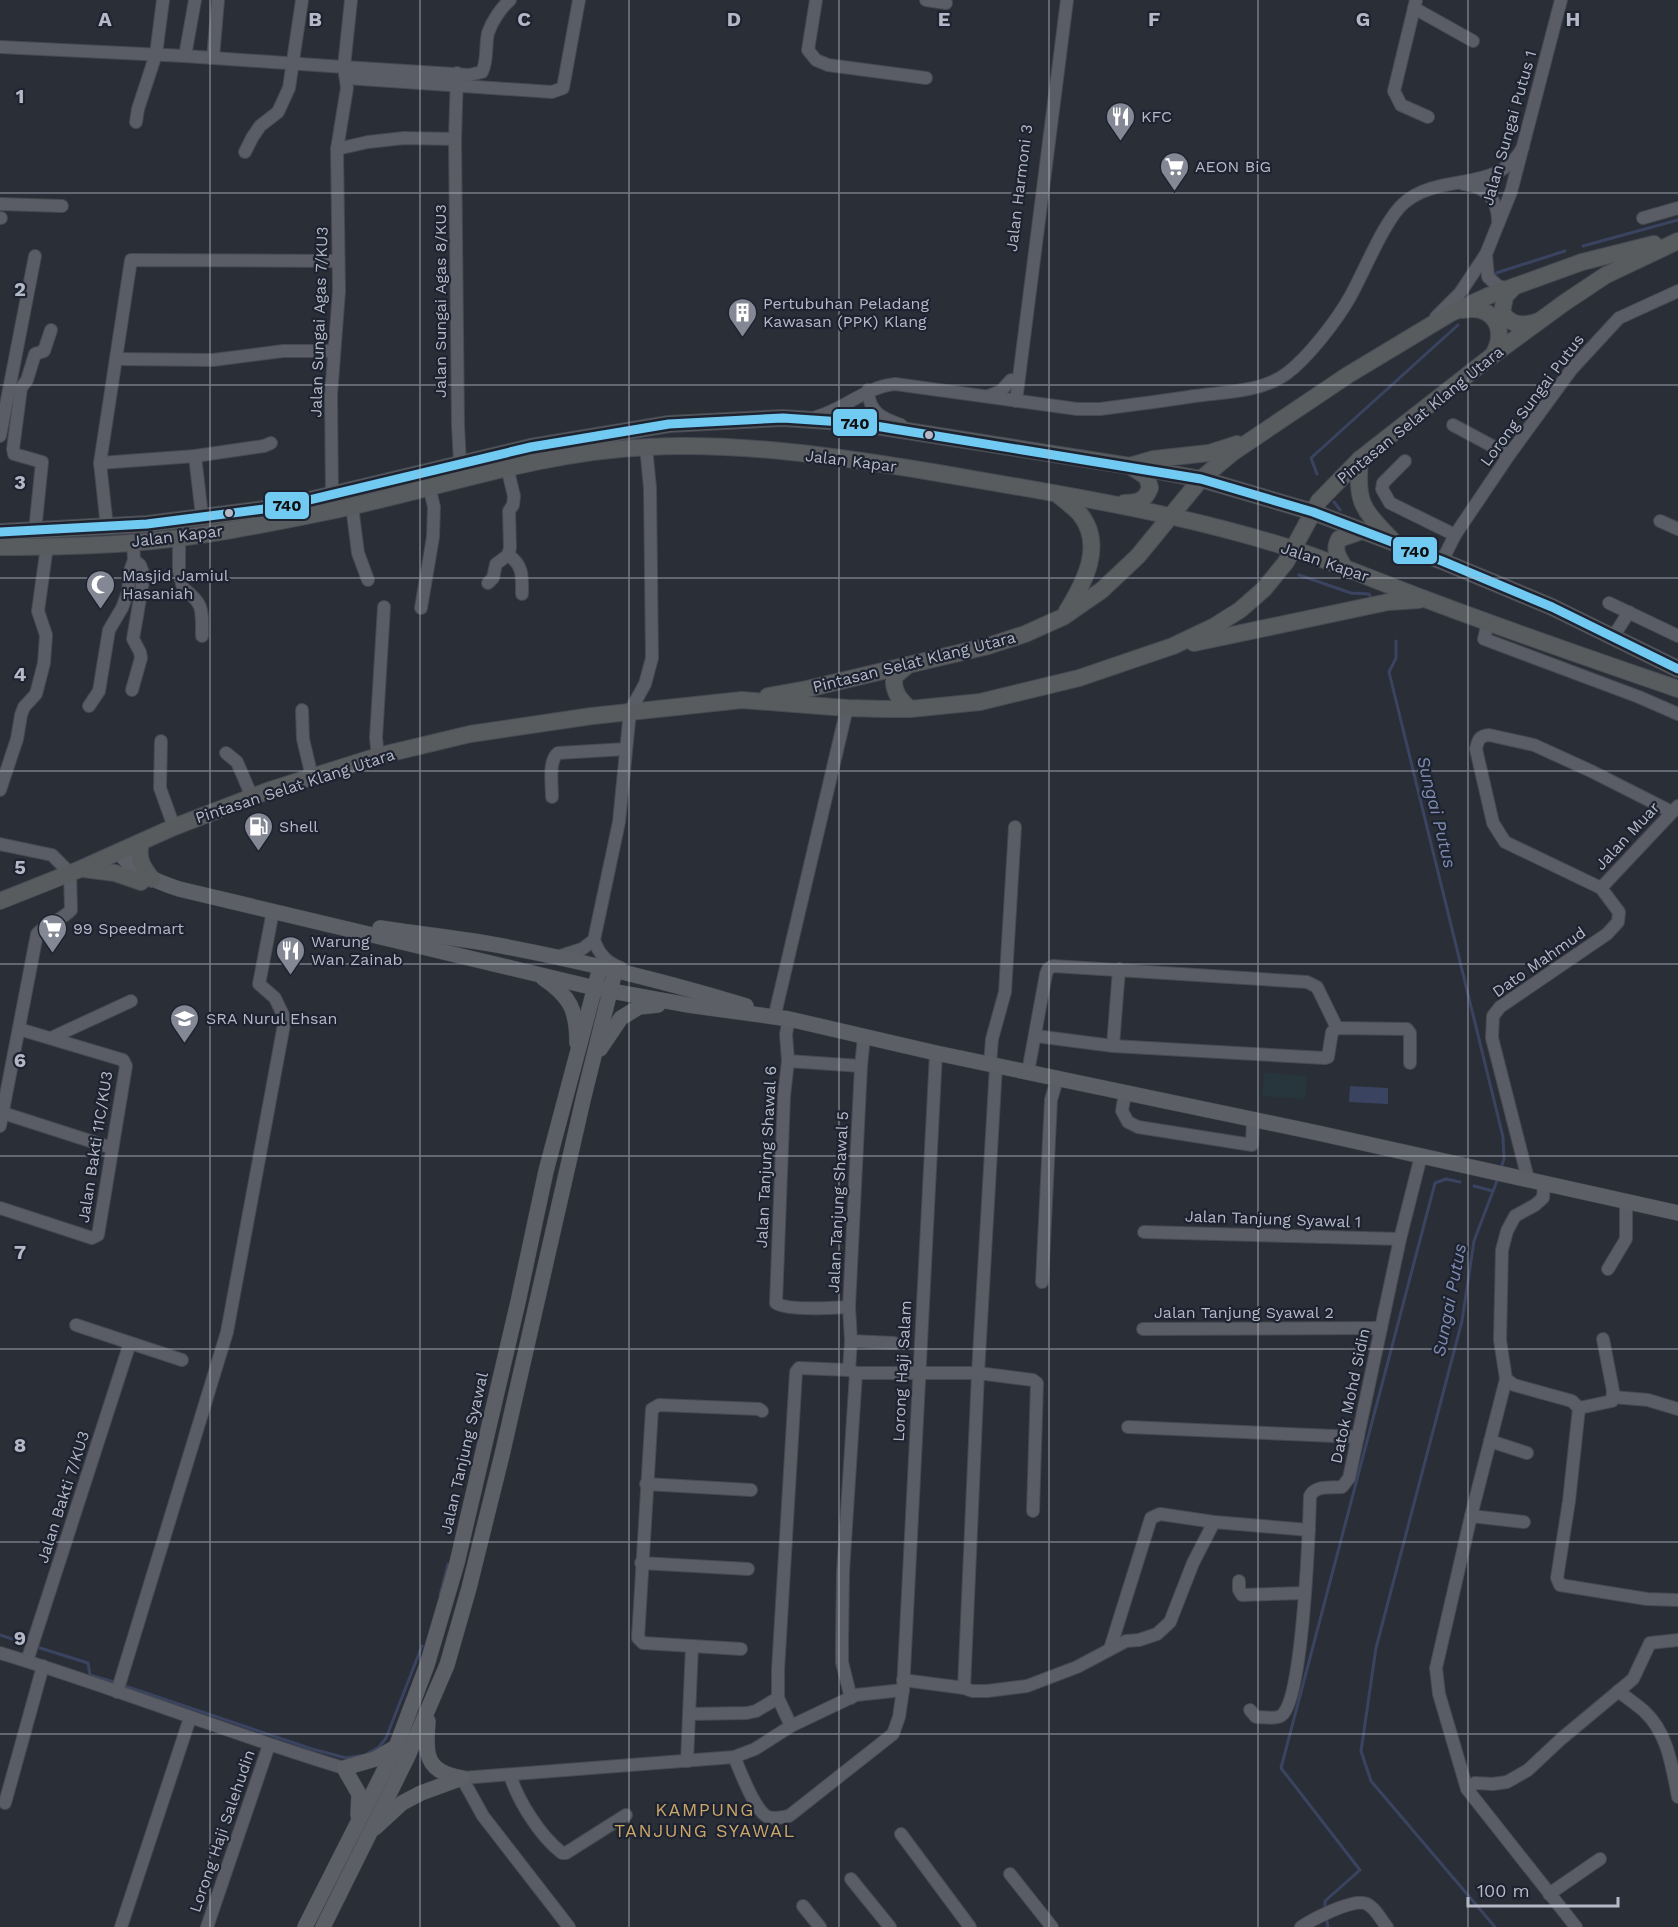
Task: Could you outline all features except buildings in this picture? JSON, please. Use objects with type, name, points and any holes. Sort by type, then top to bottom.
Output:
[{"type":"highway","name":"Pintasan Selat Klang Utara","points":[[0,901],[174,827],[252,797],[378,756],[478,733],[630,711],[746,700],[988,646],[1025,633],[1063,617],[1102,590],[1138,556],[1201,479],[1250,440],[1348,375],[1450,313],[1510,287],[1582,262],[1678,240]]},
{"type":"highway","name":"Pintasan Selat Klang Utara","points":[[746,700],[847,708],[910,709],[980,702],[1079,678],[1173,646],[1213,627],[1240,610],[1264,589],[1286,562],[1319,501],[1360,459],[1493,355],[1564,303],[1606,275],[1678,240]]},
{"type":"highway","points":[[1510,287],[1502,304],[1502,314],[1508,321],[1526,325],[1543,320]]},
{"type":"highway","points":[[1450,313],[1472,308],[1490,313],[1500,333],[1499,345],[1493,355]]},
{"type":"highway","name":"Jalan Kapar","points":[[0,532],[147,524],[280,507],[531,447],[669,424],[811,418],[920,433],[1201,479],[1313,512],[1442,561],[1552,607],[1678,669]]},
{"type":"highway","points":[[1130,466],[1154,459],[1209,453],[1250,440]]},
{"type":"highway","name":"Jalan Kapar","points":[[0,547],[47,546],[134,551],[179,538],[321,513],[507,467],[581,453],[646,447],[708,447],[868,462],[1172,516],[1293,549],[1426,600],[1678,689]]},
{"type":"highway","points":[[1360,459],[1358,484],[1363,506],[1369,516],[1396,544]]},
{"type":"highway","points":[[1106,503],[1132,503],[1142,501],[1148,495],[1150,488],[1147,477],[1130,466]]},
{"type":"highway","points":[[1057,494],[1081,515],[1090,542],[1088,572],[1063,617]]},
{"type":"highway","points":[[1344,567],[1336,554],[1336,546],[1340,539],[1362,531]]},
{"type":"highway","points":[[1173,646],[1388,602],[1426,600]]},
{"type":"highway","points":[[909,664],[894,677],[894,687],[898,699],[910,709]]},
{"type":"highway","points":[[141,842],[140,860],[147,880]]},
{"type":"highway","points":[[75,871],[108,871],[147,880]]},
{"type":"main road","points":[[116,853],[147,880],[179,889],[602,990],[688,1005],[782,1017]]},
{"type":"main road","points":[[280,913],[496,945],[652,980],[782,1017],[864,1037],[1512,1175],[1678,1213]]},
{"type":"main road","name":"Jalan Tanjung Syawal","points":[[323,1927],[407,1758],[447,1665],[470,1588],[593,1062],[602,990],[600,968]]},
{"type":"main road","name":"Jalan Tanjung Syawal","points":[[305,1927],[396,1747],[427,1665],[457,1563],[546,1172],[576,1064],[602,990],[615,971]]},
{"type":"main road","points":[[534,972],[564,994],[574,1011],[577,1032],[576,1064]]},
{"type":"main road","points":[[593,1062],[606,1038],[621,1018],[639,1007],[688,1005]]},
{"type":"main road","points":[[429,1706],[426,1738],[428,1759],[436,1770],[449,1776],[462,1778]]},
{"type":"main road","points":[[357,1821],[359,1794],[344,1768],[375,1759],[396,1747]]},
{"type":"main road","points":[[368,1835],[402,1803],[421,1793],[462,1778]]},
{"type":"street","points":[[136,122],[156,54],[163,0]]},
{"type":"street","points":[[185,56],[195,0]]},
{"type":"street","points":[[213,58],[218,0]]},
{"type":"street","points":[[245,152],[260,126],[278,112],[289,88],[302,0]]},
{"type":"street","name":"Jalan Sungai Agas 7/KU3","points":[[332,496],[331,394],[339,291],[338,149],[347,88],[345,73],[351,0]]},
{"type":"street","points":[[457,79],[482,72],[485,66],[488,33],[495,18],[510,0]]},
{"type":"street","points":[[0,47],[293,63],[345,73],[457,79],[552,92],[563,88],[579,0]]},
{"type":"street","points":[[816,0],[808,50],[816,60],[828,65],[926,78]]},
{"type":"street","points":[[926,0],[946,3]]},
{"type":"street","name":"Jalan Harmoni 3","points":[[1015,378],[1059,0]]},
{"type":"street","name":"Jalan Harmoni 3","points":[[1012,400],[1067,0]]},
{"type":"street","name":"Jalan Sungai Putus 1","points":[[1427,327],[1460,293],[1486,254],[1497,228],[1511,192],[1561,0]]},
{"type":"street","points":[[1428,117],[1401,105],[1394,92],[1415,4],[1473,41]]},
{"type":"street","name":"Jalan Sungai Agas 8/KU3","points":[[457,79],[455,139],[460,463]]},
{"type":"street","points":[[338,149],[368,142],[404,138],[455,139]]},
{"type":"street","points":[[811,418],[835,411],[868,390],[895,384],[1077,409],[1100,409],[1257,387],[1279,377],[1298,364],[1340,314],[1389,222],[1403,204],[1417,194],[1498,172],[1517,158],[1523,147]]},
{"type":"street","points":[[1450,184],[1470,185],[1488,193],[1494,199],[1497,210],[1497,228]]},
{"type":"street","points":[[0,204],[62,206]]},
{"type":"street","points":[[1643,218],[1678,208]]},
{"type":"street","points":[[1486,254],[1488,277],[1498,286],[1510,287]]},
{"type":"street","points":[[0,436],[35,256]]},
{"type":"street","points":[[107,527],[100,463],[131,260],[337,261]]},
{"type":"street","name":"Lorong Sungai Putus","points":[[1442,561],[1455,534],[1571,370],[1619,318],[1678,291]]},
{"type":"street","points":[[35,531],[42,462],[14,454],[13,449],[21,388],[27,380],[35,354],[44,351],[51,330]]},
{"type":"street","points":[[116,359],[213,360],[283,351],[334,351]]},
{"type":"street","points":[[986,396],[1001,391],[1015,378],[1036,404]]},
{"type":"street","points":[[868,390],[869,401],[879,415],[920,433]]},
{"type":"street","points":[[1453,425],[1509,455]]},
{"type":"street","points":[[100,463],[195,456],[271,443]]},
{"type":"street","points":[[646,447],[650,488],[652,646],[645,684],[630,711],[619,822],[594,940],[598,950],[611,964],[652,980]]},
{"type":"street","points":[[195,456],[202,516]]},
{"type":"street","points":[[1405,460],[1383,483],[1383,489],[1390,503],[1455,534]]},
{"type":"street","points":[[488,584],[493,578],[496,564],[508,555],[510,548],[509,511],[514,496],[507,467]]},
{"type":"street","points":[[421,609],[433,537],[434,507],[429,486]]},
{"type":"street","points":[[352,506],[358,553],[368,580]]},
{"type":"street","points":[[1660,521],[1678,529]]},
{"type":"street","points":[[179,538],[179,570],[183,588],[196,598],[202,608],[202,636]]},
{"type":"street","points":[[0,790],[21,715],[24,707],[36,694],[44,663],[46,635],[38,611],[47,546]]},
{"type":"street","points":[[132,690],[141,658],[133,639],[144,575],[134,551]]},
{"type":"street","points":[[88,706],[99,691],[109,630],[122,609],[128,592],[134,551]]},
{"type":"street","points":[[508,555],[520,566],[522,594]]},
{"type":"street","points":[[1609,603],[1678,636]]},
{"type":"street","points":[[378,756],[376,738],[384,607]]},
{"type":"street","points":[[1612,637],[1629,612]]},
{"type":"street","points":[[1488,622],[1484,639],[1678,714]]},
{"type":"street","name":"Jalan Tanjung Shawal 6","points":[[847,708],[782,1017],[788,1061],[784,1096],[775,1298],[776,1303],[780,1306],[849,1307]]},
{"type":"street","points":[[302,710],[303,739],[312,777]]},
{"type":"street","points":[[1600,888],[1505,842],[1493,823],[1476,749],[1478,740],[1488,735],[1534,746],[1675,809]]},
{"type":"street","points":[[160,741],[160,788],[174,827]]},
{"type":"street","points":[[552,797],[552,762],[558,753],[626,749]]},
{"type":"street","points":[[226,753],[237,762],[252,797]]},
{"type":"street","name":"Jalan Muar","points":[[1600,888],[1675,809]]},
{"type":"street","points":[[964,1688],[993,1065],[992,1040],[1005,992],[1015,827]]},
{"type":"street","points":[[0,844],[52,855],[75,871],[71,910],[64,917],[44,926],[37,934],[0,1126]]},
{"type":"street","name":"Dato Mahmud","points":[[1528,1179],[1492,1038],[1493,1016],[1500,1007],[1606,934],[1618,922],[1619,912],[1600,888]]},
{"type":"street","points":[[117,1692],[227,1332],[285,1018],[275,998],[259,984],[280,913]]},
{"type":"street","points":[[555,958],[582,949],[594,940]]},
{"type":"street","points":[[1028,1072],[1048,969],[1053,966],[1307,982],[1317,987],[1337,1028]]},
{"type":"street","points":[[1113,1046],[1119,969]]},
{"type":"street","points":[[51,1038],[131,1001]]},
{"type":"street","points":[[1036,1036],[1113,1046],[1325,1058],[1329,1057],[1332,1032],[1337,1028],[1407,1029],[1410,1034],[1410,1062]]},
{"type":"street","name":"Jalan Bakti 11C/KU3","points":[[0,1208],[92,1238],[98,1235],[126,1066],[123,1060],[19,1029]]},
{"type":"street","name":"Jalan Tanjung Shawal 5","points":[[850,1698],[842,1662],[843,1572],[853,1371],[849,1307],[864,1037]]},
{"type":"street","name":"Lorong Haji Salam","points":[[734,1758],[757,1804],[766,1816],[777,1818],[789,1816],[893,1734],[899,1717],[903,1685],[936,1053]]},
{"type":"street","points":[[788,1061],[861,1066]]},
{"type":"street","points":[[1042,1282],[1051,1100],[1057,1079]]},
{"type":"street","points":[[1125,1093],[1122,1111],[1128,1122],[1138,1127],[1252,1145],[1253,1120]]},
{"type":"street","points":[[3,1113],[112,1148]]},
{"type":"street","name":"Datok Mohd Sidin","points":[[1250,1710],[1256,1717],[1279,1717],[1284,1714],[1293,1690],[1305,1593],[1311,1492],[1316,1489],[1342,1487],[1350,1478],[1400,1239],[1421,1156]]},
{"type":"street","points":[[1544,1183],[1543,1198],[1515,1216],[1507,1231],[1502,1250],[1500,1340],[1506,1379],[1436,1668],[1439,1694],[1467,1789],[1576,1927]]},
{"type":"street","points":[[1608,1269],[1626,1239],[1626,1202]]},
{"type":"street","name":"Jalan Tanjung Syawal 1","points":[[1144,1232],[1400,1239]]},
{"type":"street","points":[[76,1324],[182,1360]]},
{"type":"street","name":"Jalan Tanjung Syawal 2","points":[[1143,1329],[1382,1328]]},
{"type":"street","points":[[1579,1408],[1609,1403],[1613,1397],[1603,1339]]},
{"type":"street","points":[[851,1341],[894,1343]]},
{"type":"street","name":"Jalan Bakti 7/KU3","points":[[27,1661],[130,1343]]},
{"type":"street","points":[[791,1726],[778,1698],[780,1628],[796,1372],[803,1367],[853,1371],[978,1373],[1028,1378],[1037,1383],[1033,1510]]},
{"type":"street","points":[[1506,1379],[1514,1385],[1572,1401],[1579,1408]]},
{"type":"street","points":[[1613,1397],[1648,1400],[1678,1409]]},
{"type":"street","points":[[741,1649],[639,1641],[652,1409],[654,1406],[759,1409],[762,1411]]},
{"type":"street","points":[[1579,1408],[1557,1578],[1560,1585],[1647,1599],[1678,1600]]},
{"type":"street","points":[[1128,1426],[1358,1437]]},
{"type":"street","points":[[1490,1441],[1527,1453]]},
{"type":"street","points":[[646,1484],[751,1490]]},
{"type":"street","points":[[1110,1649],[1151,1518],[1160,1514],[1214,1522],[1309,1530]]},
{"type":"street","points":[[1471,1516],[1524,1522]]},
{"type":"street","points":[[569,1927],[483,1816],[462,1778],[734,1758],[755,1749],[791,1726],[850,1698],[903,1685],[987,1691],[1027,1686],[1050,1679],[1126,1641],[1148,1638],[1157,1634],[1170,1622],[1193,1563],[1214,1522]]},
{"type":"street","points":[[642,1563],[748,1569]]},
{"type":"street","points":[[1239,1581],[1239,1590],[1242,1595],[1305,1593]]},
{"type":"street","points":[[1467,1789],[1475,1783],[1507,1782],[1528,1770],[1637,1673],[1650,1642],[1678,1640]]},
{"type":"street","points":[[687,1761],[692,1646]]},
{"type":"street","points":[[0,1653],[269,1745],[344,1768]]},
{"type":"street","points":[[4,1803],[43,1666]]},
{"type":"street","points":[[1618,1691],[1646,1712],[1660,1731],[1668,1752],[1678,1797]]},
{"type":"street","points":[[690,1714],[747,1713],[756,1711],[778,1698]]},
{"type":"street","points":[[121,1927],[190,1718]]},
{"type":"street","name":"Lorong Haji Salehudin","points":[[207,1927],[269,1745]]},
{"type":"street","points":[[510,1774],[519,1800],[562,1853],[567,1853],[626,1815]]},
{"type":"street","points":[[901,1834],[970,1927]]},
{"type":"street","points":[[1549,1894],[1600,1859]]},
{"type":"street","points":[[1010,1874],[1052,1927]]},
{"type":"street","points":[[851,1879],[890,1927]]},
{"type":"street","points":[[1301,1927],[1334,1911],[1353,1904],[1364,1903],[1371,1906],[1387,1927]]},
{"type":"street","points":[[803,1906],[820,1927]]},
{"type":"shaded area","points":[[1264,1073],[1307,1076],[1305,1099],[1262,1096]]},
{"type":"water","points":[[1350,1086],[1388,1088],[1388,1104],[1349,1102]]},
{"type":"waterway","points":[[1583,246],[1678,220]]},
{"type":"waterway","points":[[1496,273],[1565,251]]},
{"type":"waterway","points":[[1317,474],[1311,458],[1458,325]]},
{"type":"waterway","points":[[1334,502],[1340,510]]},
{"type":"waterway","points":[[1299,575],[1351,593],[1369,594],[1372,599]]},
{"type":"waterway","name":"Sungai Putus","points":[[1396,641],[1396,658],[1389,672],[1503,1137],[1504,1159],[1501,1168]]},
{"type":"waterway","name":"Sungai Putus","points":[[1495,1927],[1371,1781],[1361,1751],[1376,1648],[1462,1321],[1474,1241],[1498,1178]]},
{"type":"waterway","points":[[1325,1909],[1325,1901],[1360,1870],[1281,1768],[1435,1183],[1446,1179],[1460,1182]]},
{"type":"waterway","points":[[1474,1186],[1493,1191]]},
{"type":"waterway","points":[[440,1595],[448,1564]]},
{"type":"waterway","points":[[0,1635],[24,1643]]},
{"type":"waterway","points":[[125,1686],[312,1749],[346,1758],[365,1755],[379,1747],[386,1738],[422,1646]]},
{"type":"waterway","points":[[40,1648],[88,1663],[90,1675],[114,1682]]},
{"type":"waterway","points":[[1326,1916],[1328,1927]]},
{"type":"transit line","name":"740","points":[[0,532],[147,524],[280,507],[531,447],[669,424],[783,418],[857,423],[1201,479],[1313,512],[1442,561],[1552,607],[1678,669]]},
{"type":"place","name":"KFC","points":[[1120,142]]},
{"type":"place","name":"AEON BiG","points":[[1174,192]]},
{"type":"place","name":"Pertubuhan Peladang Kawasan (PPK) Klang","points":[[742,338]]},
{"type":"place","name":"Masjid Jamiul Hasaniah","points":[[101,610]]},
{"type":"place","name":"Shell","points":[[258,852]]},
{"type":"place","name":"99 Speedmart","points":[[52,954]]},
{"type":"place","name":"Warung Wan Zainab","points":[[290,976]]},
{"type":"place","name":"SRA Nurul Ehsan","points":[[185,1044]]},
{"type":"district","name":"KAMPUNG TANJUNG SYAWAL","points":[[705,1819]]}]
